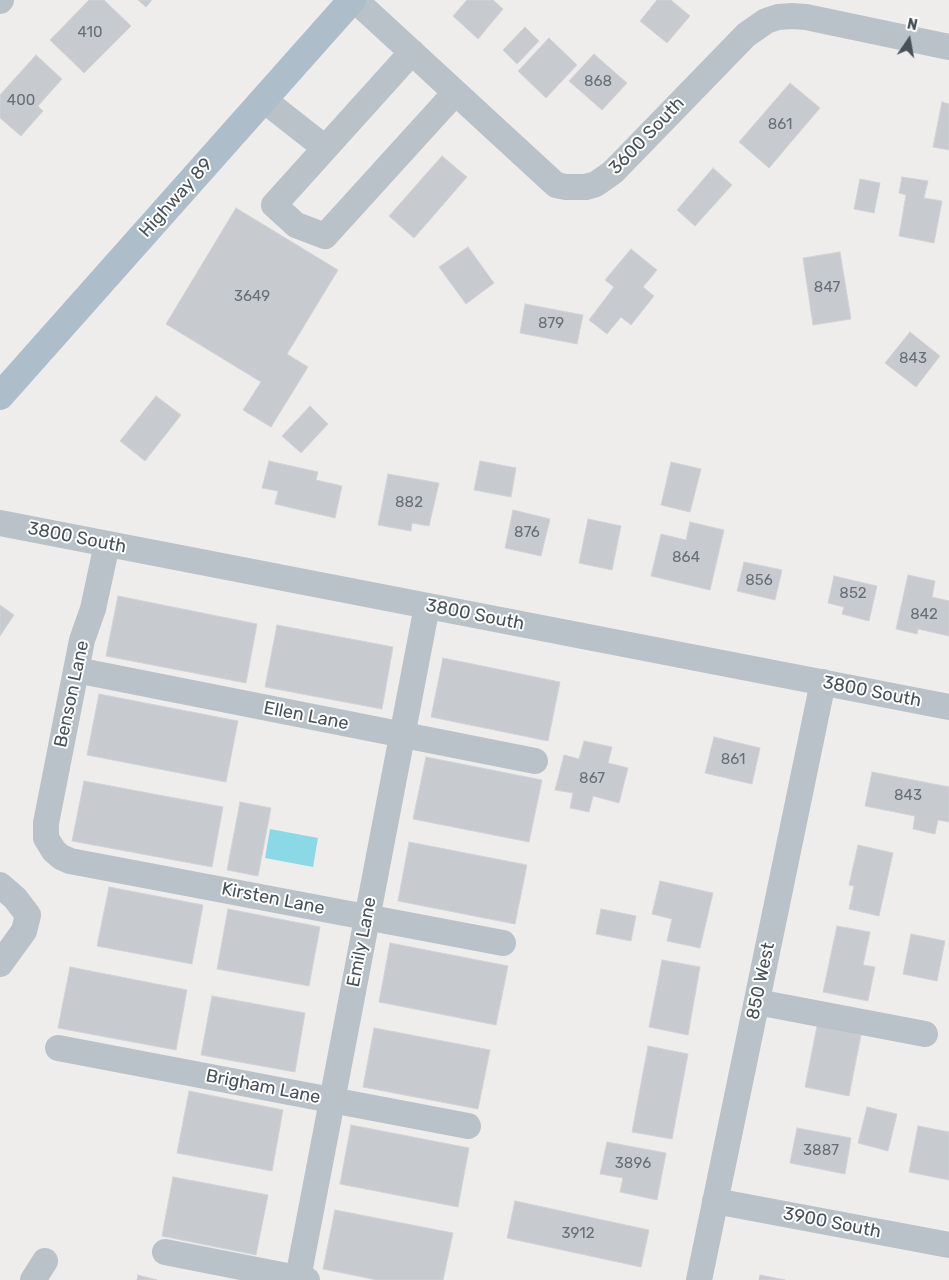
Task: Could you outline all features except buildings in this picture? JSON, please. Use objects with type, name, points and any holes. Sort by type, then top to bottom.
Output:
[{"type":"main road","name":"Highway 89","points":[[0,396],[354,0]]},
{"type":"street","name":"3600 South","points":[[354,0],[556,185],[576,188],[596,184],[613,172],[746,35],[766,21],[785,17],[806,17],[949,47]]},
{"type":"street","points":[[412,52],[274,205],[296,224],[325,236],[455,92]]},
{"type":"street","points":[[264,100],[325,148]]},
{"type":"street","name":"3800 South","points":[[0,523],[949,707]]},
{"type":"street","name":"Benson Lane","points":[[48,845],[46,823],[82,640],[93,609],[106,544]]},
{"type":"street","name":"Emily Lane","points":[[303,1279],[332,1101],[426,606]]},
{"type":"street","name":"Ellen Lane","points":[[76,670],[536,761]]},
{"type":"street","name":"850 West","points":[[699,1280],[823,682]]},
{"type":"street","name":"Kirsten Lane","points":[[48,845],[61,857],[70,861],[503,942]]},
{"type":"street","points":[[0,885],[15,898],[28,915],[24,932],[0,964]]},
{"type":"street","points":[[757,1002],[925,1034]]},
{"type":"street","name":"Brigham Lane","points":[[58,1048],[468,1126]]},
{"type":"street","name":"3900 South","points":[[716,1201],[949,1245]]},
{"type":"street","points":[[165,1252],[303,1279]]},
{"type":"water","points":[[270,829],[318,838],[313,867],[265,858]]}]
